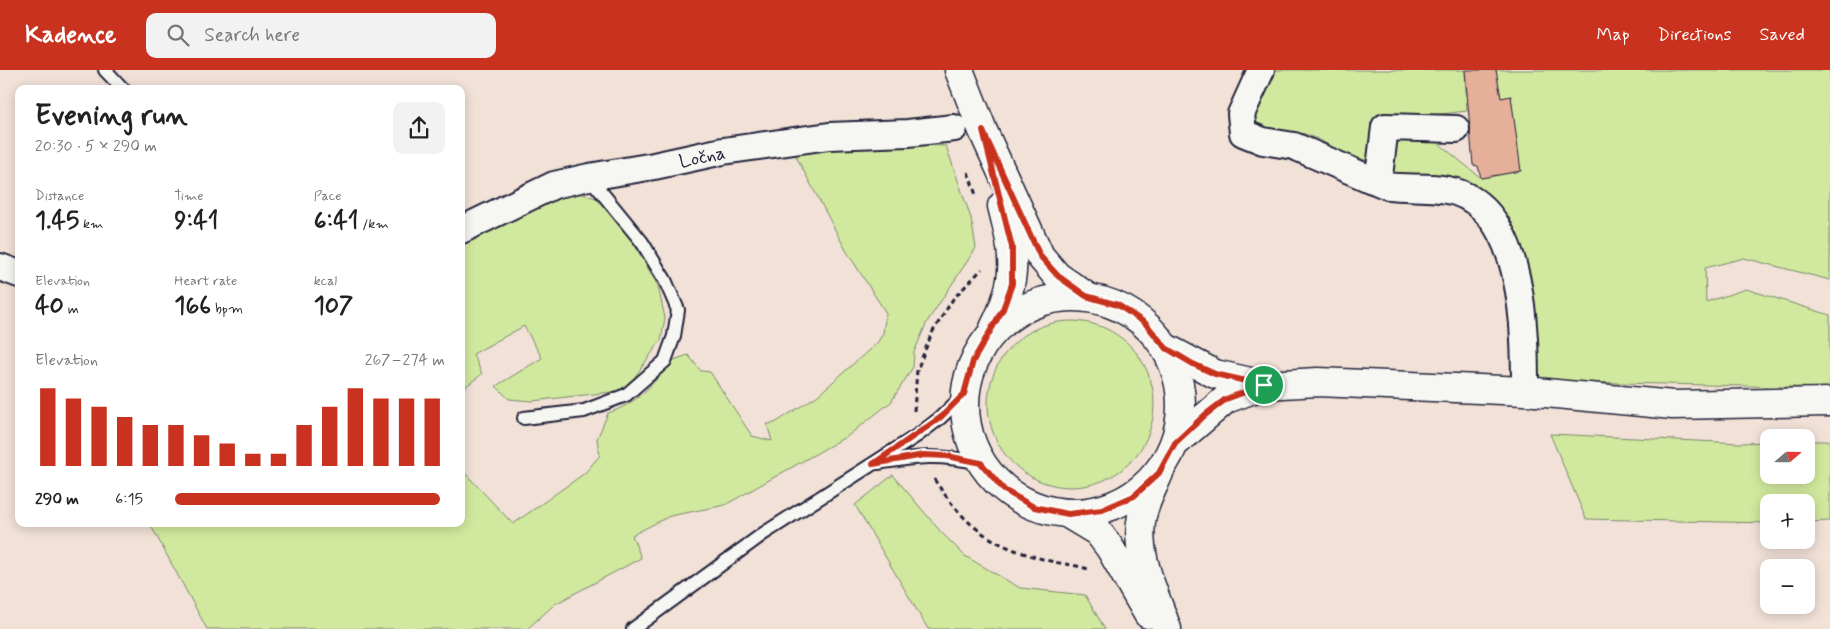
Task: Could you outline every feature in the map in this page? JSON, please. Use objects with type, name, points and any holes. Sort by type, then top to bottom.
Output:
[{"type":"main road","points":[[959,70],[983,131],[1040,256],[1058,276],[1086,296]]},
{"type":"main road","points":[[983,131],[1012,247],[1012,284],[992,332],[973,361],[964,394],[967,430],[981,463],[1004,490],[1034,507],[1068,514],[1102,510],[1134,496],[1159,473]]},
{"type":"main road","points":[[992,332],[1018,310],[1051,298],[1086,296],[1118,305],[1145,323],[1166,348],[1179,378],[1182,411],[1175,443],[1159,473],[1142,514],[1140,535],[1145,566],[1167,629]]},
{"type":"main road","points":[[1166,348],[1215,374],[1264,385],[1318,382],[1525,391],[1673,405],[1830,402]]},
{"type":"main road","points":[[1175,443],[1226,399],[1264,385]]},
{"type":"main road","points":[[1068,514],[1098,532],[1110,548],[1157,629]]},
{"type":"street","points":[[1261,70],[1241,114],[1243,133],[1263,141],[1294,146],[1388,186],[1416,186],[1456,192],[1484,208],[1503,238],[1515,265],[1525,347],[1525,391]]},
{"type":"street","points":[[1370,179],[1380,168],[1385,127],[1456,129]]},
{"type":"street","name":"Ločna","points":[[465,228],[554,185],[589,177],[654,166],[723,150],[810,139],[954,128]]},
{"type":"street","points":[[0,267],[15,273]]},
{"type":"lane","points":[[105,70],[119,85]]},
{"type":"lane","points":[[524,418],[584,411],[626,395],[664,361],[674,336],[678,310],[665,280],[642,242],[589,177]]},
{"type":"lane","points":[[633,629],[762,534],[873,464],[940,418],[964,394]]},
{"type":"lane","points":[[873,464],[924,455],[947,456],[981,463]]},
{"type":"path","points":[[954,128],[978,202]]},
{"type":"path","points":[[914,418],[917,370],[932,333],[954,299],[982,270],[985,260]]},
{"type":"path","points":[[932,477],[952,506],[980,534],[1009,549],[1051,562],[1087,568],[1094,574]]},
{"type":"green space","points":[[1269,70],[1465,70],[1467,111],[1397,119],[1370,161],[1347,154],[1305,134],[1275,131],[1262,127],[1253,116]]},
{"type":"green space","points":[[1496,70],[1830,70],[1830,280],[1744,258],[1705,268],[1706,302],[1746,289],[1830,315],[1830,388],[1538,381],[1496,211],[1399,180],[1389,171],[1392,140],[1437,142],[1481,178],[1520,171],[1511,97],[1501,98]]},
{"type":"green space","points":[[838,142],[946,146],[971,218],[976,248],[927,322],[914,352],[913,367],[891,402],[849,435],[725,505],[670,516],[632,535],[641,558],[555,604],[527,629],[207,629],[152,527],[465,527],[465,473],[513,524],[585,473],[600,455],[597,439],[608,413],[627,405],[643,393],[657,379],[668,362],[688,355],[701,371],[710,372],[752,436],[772,441],[767,424],[775,423],[817,396],[878,342],[883,333],[886,313],[847,252],[791,147]]},
{"type":"green space","points":[[563,191],[579,193],[599,199],[624,226],[658,286],[665,318],[661,340],[634,378],[620,391],[532,401],[509,399],[496,386],[542,358],[524,326],[473,354],[482,374],[465,387],[465,234]]},
{"type":"green space","points":[[1071,321],[1103,328],[1117,335],[1130,345],[1140,358],[1147,372],[1154,404],[1147,436],[1140,450],[1130,463],[1117,473],[1103,480],[1071,487],[1039,480],[1025,473],[1012,463],[1002,450],[995,436],[988,404],[995,372],[1002,358],[1012,345],[1025,335],[1039,328]]},
{"type":"green space","points":[[1550,434],[1739,443],[1760,442],[1760,484],[1815,484],[1815,441],[1830,441],[1830,521],[1815,522],[1815,494],[1760,494],[1760,523],[1586,519]]},
{"type":"green space","points":[[893,475],[940,531],[965,556],[1020,588],[1085,595],[1105,629],[928,629],[855,505]]},
{"type":"building","points":[[1465,70],[1496,70],[1501,98],[1511,96],[1521,171],[1481,178],[1478,166],[1473,165]]},
{"type":"route","points":[[983,131],[1026,229],[1040,256],[1058,276],[1086,296],[1118,305],[1145,323],[1166,348],[1193,364],[1215,374],[1264,385],[1226,399],[1205,415],[1175,443],[1159,473],[1134,496],[1102,510],[1068,514],[1034,507],[1004,490],[981,463],[947,456],[924,455],[873,464],[918,435],[940,418],[964,394],[973,361],[992,332],[1012,284],[1012,247],[983,131]]}]
